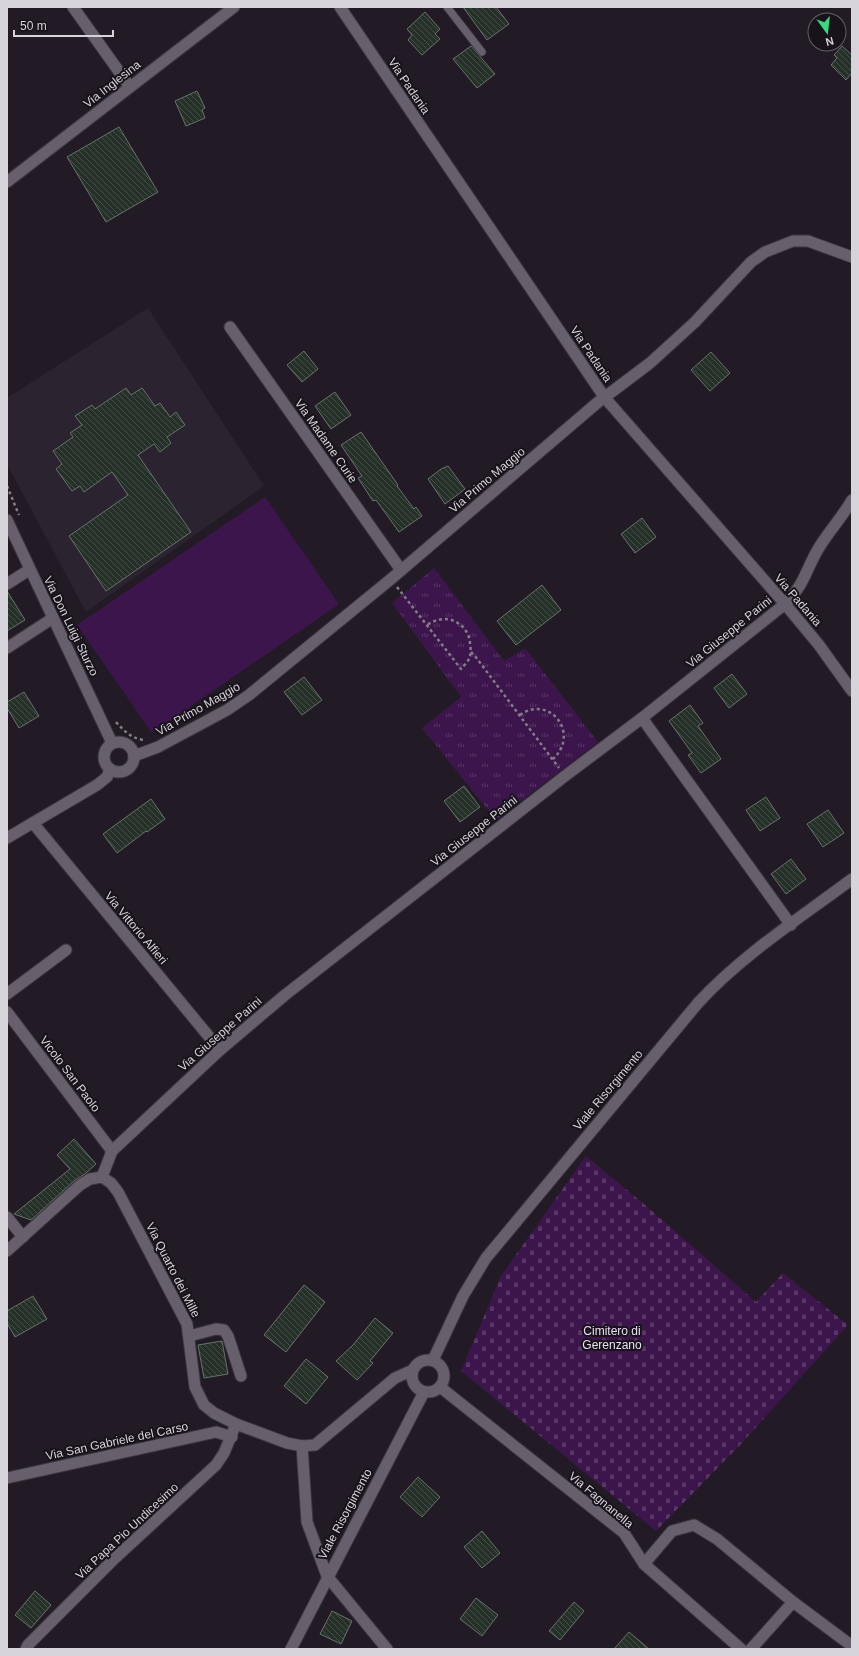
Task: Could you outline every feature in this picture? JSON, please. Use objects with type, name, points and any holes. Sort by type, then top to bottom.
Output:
[{"type":"street","points":[[73,7],[130,87]]},
{"type":"street","name":"Via Inglesina","points":[[7,182],[234,7]]},
{"type":"street","name":"Via Padania","points":[[340,7],[605,398],[785,604],[819,645],[852,691]]},
{"type":"street","name":"Via Primo Maggio","points":[[134,756],[158,747],[227,710],[249,696],[391,579],[605,398],[650,363],[695,322],[751,262],[765,252],[793,241],[808,241],[852,257]]},
{"type":"street","name":"Via Madame Curie","points":[[230,326],[401,570]]},
{"type":"street","name":"Via Giuseppe Parini","points":[[102,1177],[112,1152],[220,1050],[285,995],[565,776],[642,718],[785,604],[802,584],[820,546],[852,500]]},
{"type":"street","name":"Via Don Luigi Sturzo","points":[[7,520],[29,570],[112,743]]},
{"type":"street","points":[[7,584],[29,570]]},
{"type":"street","points":[[7,648],[53,618]]},
{"type":"street","points":[[642,718],[791,925]]},
{"type":"street","points":[[122,742],[130,747],[134,756],[133,761],[128,768],[119,772],[110,769],[104,758],[106,749],[112,743],[122,742]]},
{"type":"street","points":[[7,838],[97,785],[107,777],[110,769]]},
{"type":"street","name":"Via Vittorio Alfieri","points":[[33,823],[220,1050]]},
{"type":"street","name":"Viale Risorgimento","points":[[433,1360],[473,1277],[500,1239],[693,1009],[718,981],[852,879]]},
{"type":"street","points":[[7,994],[66,950]]},
{"type":"street","name":"Vicolo San Paolo","points":[[7,1012],[112,1152]]},
{"type":"street","points":[[7,1251],[80,1185],[90,1179],[102,1177]]},
{"type":"street","name":"Via Quarto dei Mille","points":[[102,1177],[111,1183],[118,1192],[187,1324],[195,1387],[199,1398],[204,1405],[214,1413],[236,1424],[288,1443],[302,1446]]},
{"type":"street","points":[[7,1217],[23,1237]]},
{"type":"street","points":[[189,1336],[216,1329],[224,1330],[228,1336],[241,1376]]},
{"type":"street","points":[[387,1649],[327,1576],[307,1522],[302,1446],[314,1445],[324,1438],[395,1378],[413,1370],[419,1362],[433,1360],[437,1362],[443,1369],[444,1379],[440,1387],[433,1392],[424,1392],[415,1386],[412,1381],[413,1370]]},
{"type":"street","name":"Via Fagnanella","points":[[440,1387],[624,1533],[644,1564],[741,1649]]},
{"type":"street","name":"Viale Risorgimento","points":[[291,1649],[327,1576],[424,1392]]},
{"type":"street","name":"Via Papa Pio Undicesimo","points":[[26,1649],[28,1645],[113,1560],[216,1465],[224,1454],[236,1424]]},
{"type":"street","name":"Via San Gabriele del Carso","points":[[7,1478],[216,1432],[232,1437]]},
{"type":"street","points":[[644,1564],[672,1531],[694,1525],[717,1539],[793,1602],[852,1646]]},
{"type":"street","points":[[751,1649],[793,1602]]},
{"type":"lane","points":[[447,7],[482,52]]},
{"type":"path","points":[[7,486],[22,522]]},
{"type":"path","points":[[391,579],[461,669],[469,659],[471,652],[470,637],[465,628],[448,619],[439,619],[427,625]]},
{"type":"path","points":[[471,652],[476,656],[565,776]]},
{"type":"path","points":[[520,715],[525,711],[536,709],[547,710],[556,717],[562,727],[564,741],[559,753],[553,759]]},
{"type":"path","points":[[114,719],[123,730],[133,737],[142,740],[153,740],[158,747]]},
{"type":"shaded area","points":[[148,308],[264,486],[86,612],[7,464],[7,398]]},
{"type":"green space","points":[[265,497],[339,604],[152,733],[77,625]]},
{"type":"green space","points":[[434,568],[504,661],[525,648],[598,742],[496,820],[422,728],[461,697],[392,603]]},
{"type":"green space","name":"Cimitero di Gerenzano","points":[[586,1156],[645,1205],[756,1302],[783,1273],[848,1325],[740,1445],[656,1531],[461,1371],[501,1276]]},
{"type":"building","points":[[463,7],[496,7],[509,24],[487,40]]},
{"type":"building","points":[[425,12],[440,29],[435,34],[440,39],[422,55],[408,40],[412,35],[407,29]]},
{"type":"building","points":[[471,46],[495,74],[477,88],[453,59]]},
{"type":"building","points":[[847,50],[852,55],[852,73],[846,80],[831,65],[837,58],[834,55],[837,52],[847,52]]},
{"type":"building","points":[[197,91],[205,108],[202,110],[205,118],[186,126],[175,101]]},
{"type":"building","points":[[119,127],[158,192],[106,222],[67,157]]},
{"type":"building","points":[[304,351],[318,369],[302,382],[287,365]]},
{"type":"building","points":[[711,352],[730,373],[710,391],[691,370]]},
{"type":"building","points":[[126,388],[131,395],[142,388],[155,406],[160,403],[170,417],[176,412],[185,425],[167,437],[171,443],[160,452],[154,444],[138,455],[191,532],[106,591],[69,536],[128,495],[112,472],[84,492],[80,486],[72,491],[56,469],[62,464],[53,451],[73,437],[70,433],[82,425],[75,416],[92,405],[95,409]]},
{"type":"building","points":[[335,392],[351,415],[331,429],[315,406]]},
{"type":"building","points":[[361,432],[398,485],[397,486],[414,509],[416,507],[422,516],[399,532],[376,500],[373,501],[358,478],[362,476],[341,445]]},
{"type":"building","points":[[448,466],[465,489],[445,504],[428,479],[441,469]]},
{"type":"building","points":[[642,518],[656,537],[635,553],[621,534]]},
{"type":"building","points":[[542,585],[561,610],[516,645],[497,621]]},
{"type":"building","points":[[7,591],[25,620],[7,631]]},
{"type":"building","points":[[732,674],[747,694],[729,708],[714,688]]},
{"type":"building","points":[[304,677],[322,700],[302,715],[284,692]]},
{"type":"building","points":[[24,692],[39,716],[19,728],[7,708],[7,702]]},
{"type":"building","points":[[690,705],[703,723],[698,726],[721,759],[701,773],[688,755],[692,753],[669,721]]},
{"type":"building","points":[[464,786],[480,807],[460,822],[444,801]]},
{"type":"building","points":[[766,797],[780,818],[760,831],[746,810]]},
{"type":"building","points":[[151,799],[165,819],[117,853],[103,834]]},
{"type":"building","points":[[828,810],[844,833],[823,847],[807,824]]},
{"type":"building","points":[[791,859],[806,879],[786,894],[771,874]]},
{"type":"building","points":[[74,1139],[96,1164],[85,1174],[75,1180],[31,1220],[14,1214],[70,1169],[57,1155]]},
{"type":"building","points":[[304,1285],[325,1302],[286,1352],[264,1335]]},
{"type":"building","points":[[33,1296],[47,1319],[15,1337],[7,1323],[7,1311]]},
{"type":"building","points":[[375,1318],[393,1333],[370,1361],[373,1363],[357,1380],[336,1361],[353,1345]]},
{"type":"building","points":[[222,1341],[228,1374],[204,1378],[198,1345]]},
{"type":"building","points":[[306,1359],[328,1377],[306,1404],[284,1386]]},
{"type":"building","points":[[418,1477],[440,1497],[422,1517],[400,1497]]},
{"type":"building","points":[[482,1531],[500,1553],[482,1568],[464,1547]]},
{"type":"building","points":[[35,1591],[51,1605],[31,1628],[15,1615]]},
{"type":"building","points":[[476,1598],[498,1615],[482,1636],[460,1619]]},
{"type":"building","points":[[574,1602],[584,1611],[560,1640],[549,1631]]},
{"type":"building","points":[[332,1611],[352,1621],[341,1644],[320,1634]]},
{"type":"building","points":[[629,1632],[649,1649],[614,1649]]}]
